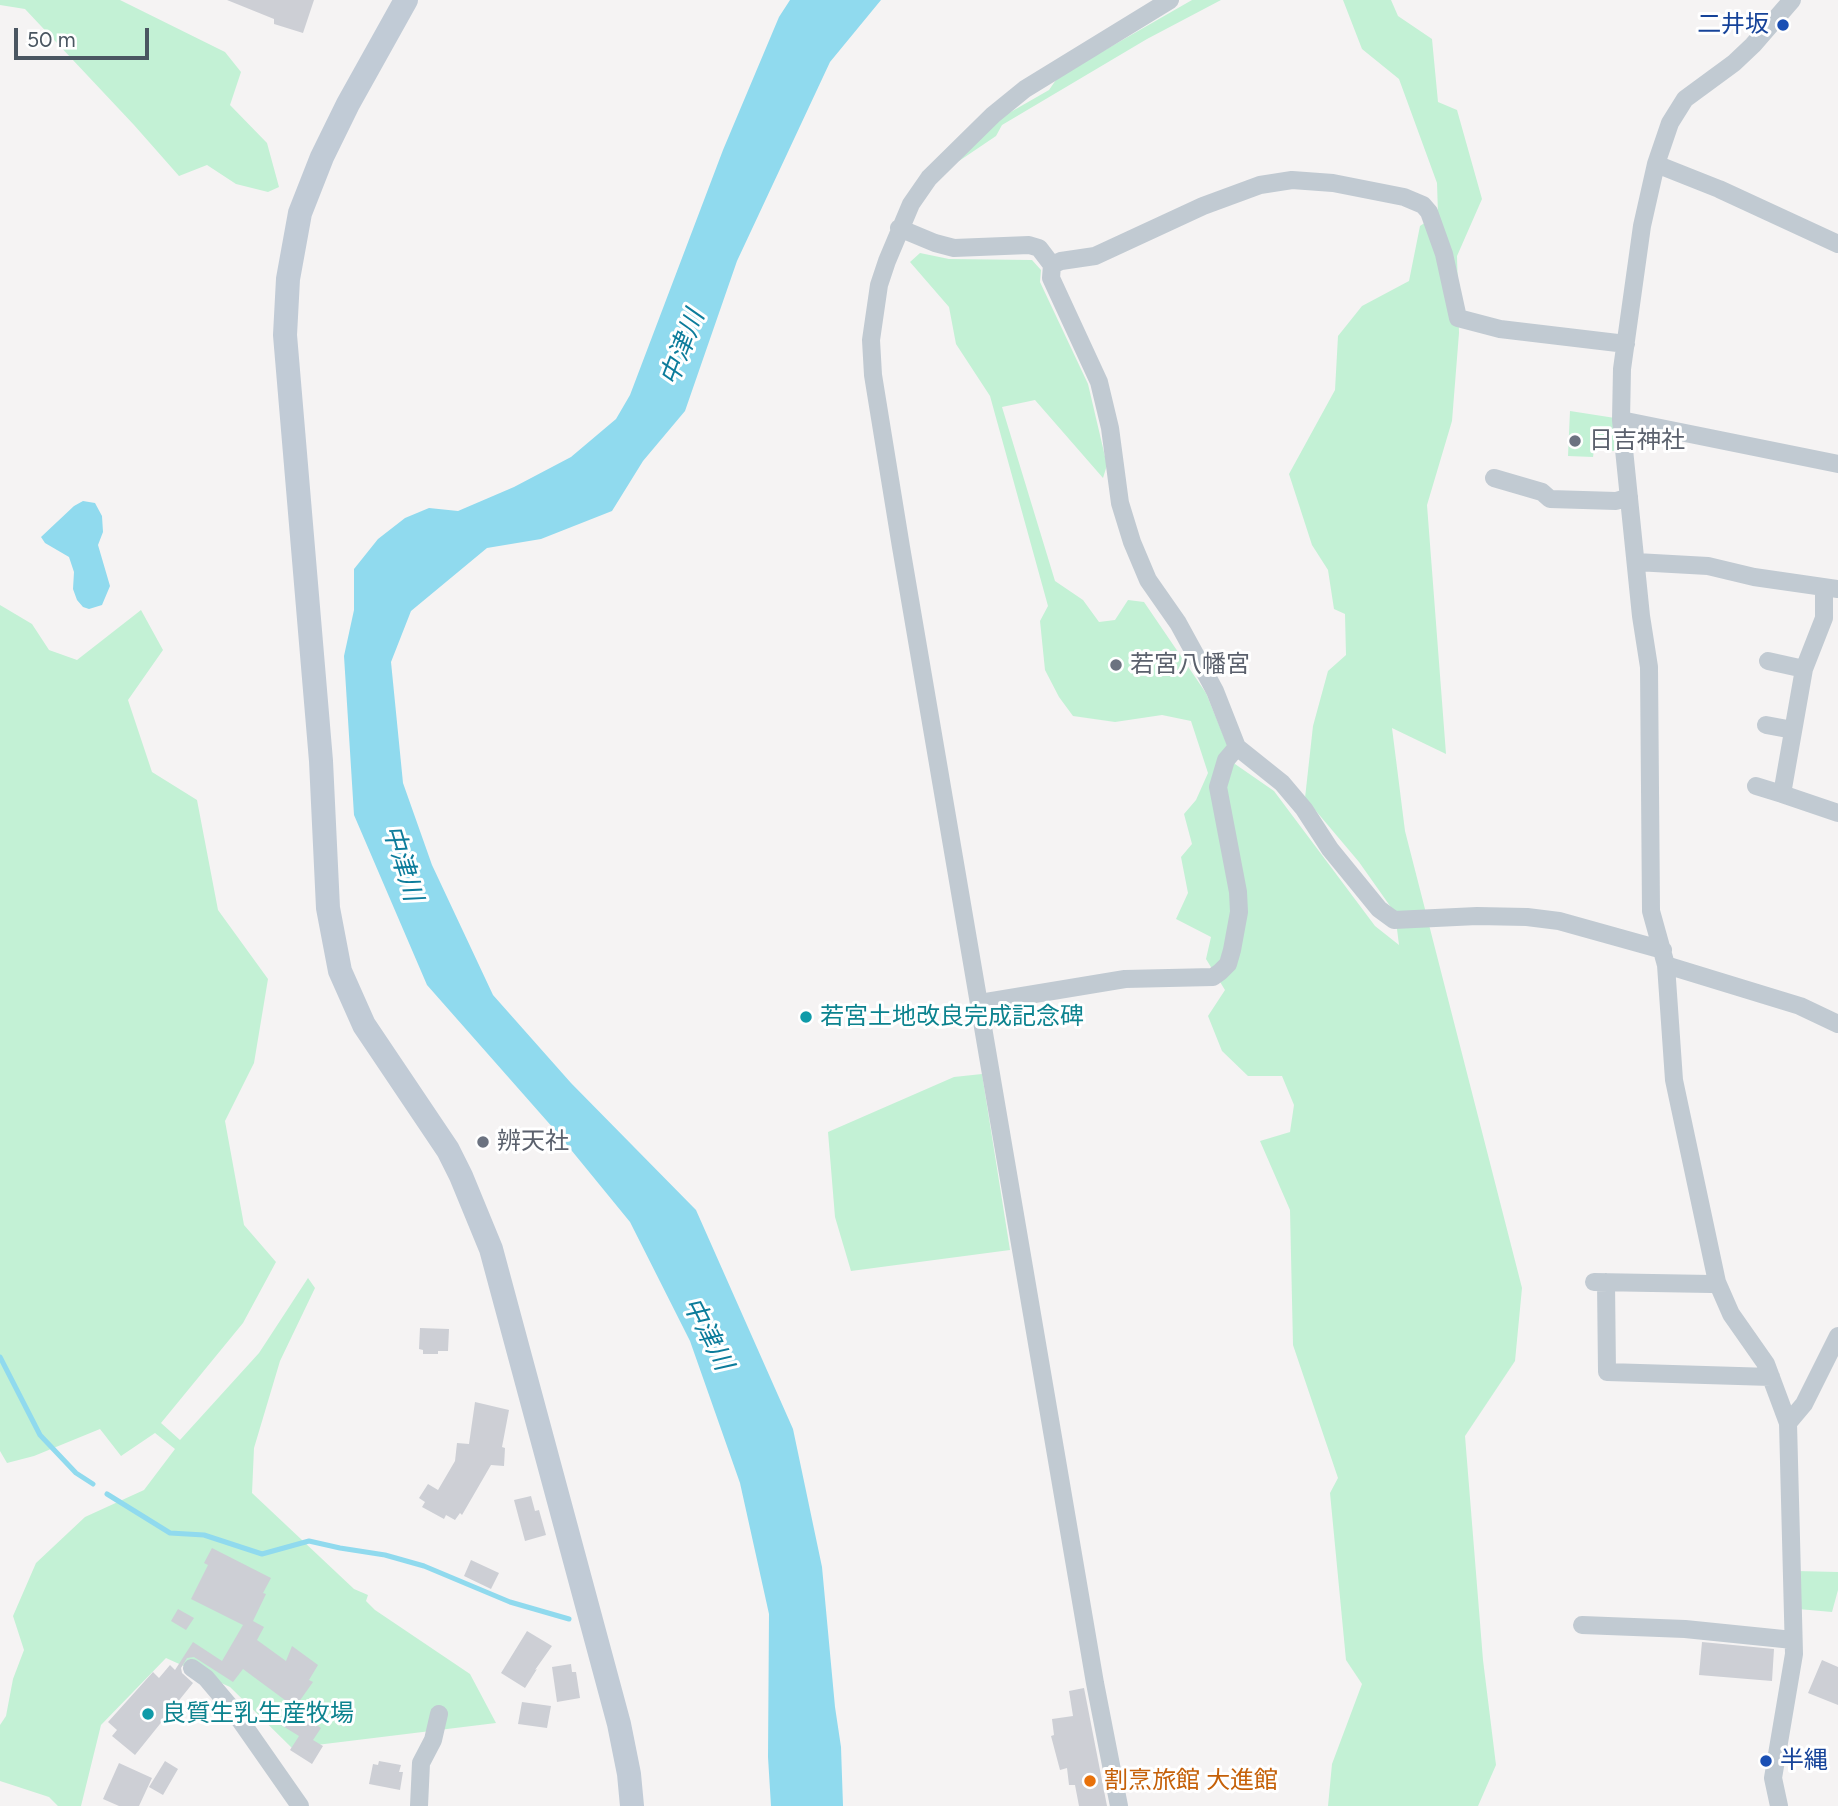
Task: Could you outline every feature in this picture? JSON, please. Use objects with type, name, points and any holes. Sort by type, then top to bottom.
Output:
[{"type":"street","points":[[406,0],[322,157],[300,213],[288,279],[285,335],[321,761],[328,908],[340,971],[364,1025],[448,1150],[491,1249],[619,1724],[632,1806]]},
{"type":"street","points":[[1119,1806],[873,376],[871,340],[879,285],[911,204],[929,178],[993,115],[1025,89],[1170,0]]},
{"type":"street","points":[[1779,1806],[1773,1778],[1794,1654],[1788,1423],[1771,1377],[1755,1346],[1731,1314],[1717,1282],[1674,1080],[1664,957],[1651,911],[1649,667],[1621,420],[1626,344],[1642,226],[1656,164],[1670,123],[1685,99],[1754,45],[1792,0]]},
{"type":"street","points":[[1656,164],[1719,189],[1838,244]]},
{"type":"street","points":[[1052,265],[1095,256],[1203,206],[1260,185],[1292,180],[1332,183],[1404,197],[1423,205],[1429,212],[1444,254],[1458,318],[1500,329],[1626,344]]},
{"type":"street","points":[[900,228],[934,243],[954,247],[1029,245],[1039,248],[1052,265],[1051,278],[1098,382],[1110,428],[1120,503],[1132,542],[1149,580],[1178,623],[1215,691],[1237,747],[1282,783],[1374,904],[1394,920],[1477,915],[1559,921],[1800,1006],[1838,1024]]},
{"type":"street","points":[[1621,420],[1838,464]]},
{"type":"street","points":[[1494,478],[1542,492],[1550,499],[1616,500],[1629,497]]},
{"type":"street","points":[[1636,562],[1708,565],[1754,577],[1831,588],[1824,618],[1804,669],[1782,794]]},
{"type":"street","points":[[1768,661],[1804,669]]},
{"type":"street","points":[[1766,725],[1793,730]]},
{"type":"street","points":[[980,1003],[1125,979],[1213,977],[1220,972],[1228,964],[1233,950],[1240,912],[1218,787],[1226,760],[1237,747]]},
{"type":"street","points":[[1756,786],[1838,813]]},
{"type":"street","points":[[1717,1282],[1600,1282],[1607,1372],[1669,1368],[1771,1377]]},
{"type":"street","points":[[1788,1423],[1804,1404],[1838,1336]]},
{"type":"street","points":[[1582,1625],[1685,1629],[1793,1640]]},
{"type":"street","points":[[192,1668],[206,1678],[230,1706],[300,1806]]},
{"type":"street","points":[[419,1806],[421,1763],[433,1740],[439,1714]]},
{"type":"green space","points":[[0,0],[120,0],[225,52],[241,72],[230,105],[267,143],[279,187],[268,192],[236,184],[207,165],[179,176],[25,9],[0,5]]},
{"type":"green space","points":[[1192,0],[1221,0],[1147,39],[1002,125],[996,136],[959,161],[960,154],[1002,117],[1049,90],[1058,77]]},
{"type":"green space","points":[[1343,0],[1391,0],[1398,16],[1432,39],[1438,102],[1457,110],[1482,199],[1457,256],[1459,333],[1452,421],[1427,505],[1446,754],[1392,728],[1405,831],[1522,1288],[1515,1361],[1465,1436],[1483,1660],[1496,1765],[1478,1806],[1328,1806],[1332,1764],[1362,1684],[1346,1660],[1330,1493],[1338,1478],[1293,1345],[1290,1210],[1260,1141],[1290,1132],[1294,1105],[1282,1076],[1248,1076],[1222,1051],[1208,1016],[1225,990],[1206,959],[1211,937],[1176,919],[1188,893],[1181,857],[1192,844],[1184,814],[1196,800],[1208,773],[1191,721],[1162,715],[1115,722],[1073,716],[1059,697],[1045,670],[1040,621],[1048,606],[990,396],[956,344],[949,307],[910,262],[920,253],[949,259],[1032,260],[1041,270],[1040,282],[1088,384],[1107,465],[1103,478],[1035,400],[1002,407],[1055,581],[1083,600],[1099,622],[1115,620],[1128,600],[1144,602],[1206,693],[1235,764],[1274,791],[1375,926],[1399,945],[1395,913],[1359,862],[1305,798],[1313,726],[1328,671],[1346,655],[1345,614],[1334,609],[1328,570],[1312,545],[1289,474],[1335,390],[1338,336],[1362,306],[1409,281],[1420,226],[1438,214],[1437,183],[1399,79],[1362,49]]},
{"type":"green space","points":[[1570,411],[1615,418],[1616,451],[1594,450],[1593,457],[1568,456]]},
{"type":"green space","points":[[0,605],[32,624],[49,650],[77,660],[141,610],[163,650],[128,700],[152,772],[197,800],[218,910],[268,979],[254,1063],[225,1121],[244,1225],[276,1262],[243,1323],[161,1423],[180,1440],[259,1353],[308,1278],[315,1288],[280,1361],[254,1448],[252,1493],[354,1589],[368,1595],[366,1601],[375,1610],[470,1674],[496,1723],[292,1748],[230,1687],[166,1658],[101,1725],[81,1806],[58,1806],[49,1797],[0,1781],[0,1725],[6,1716],[13,1679],[24,1650],[13,1616],[36,1563],[85,1517],[144,1490],[175,1449],[155,1433],[121,1456],[100,1429],[34,1456],[7,1463],[0,1451]]},
{"type":"green space","points":[[982,1074],[1010,1250],[851,1271],[835,1217],[828,1132],[954,1077]]},
{"type":"green space","points":[[1796,1571],[1838,1572],[1838,1590],[1832,1612],[1798,1609]]},
{"type":"water","name":"中津川","points":[[790,0],[881,0],[830,62],[737,261],[685,411],[643,461],[612,511],[541,539],[487,548],[411,611],[391,662],[403,783],[432,865],[493,995],[571,1083],[696,1210],[793,1429],[822,1567],[841,1747],[843,1806],[771,1806],[768,1757],[769,1614],[740,1483],[690,1341],[630,1222],[554,1129],[427,985],[354,815],[344,656],[354,610],[354,569],[378,539],[405,518],[429,508],[458,511],[514,487],[571,457],[616,419],[630,395],[723,150],[779,17]]},
{"type":"water","points":[[83,501],[95,503],[102,516],[103,532],[98,545],[110,586],[102,605],[89,609],[77,600],[73,589],[74,572],[69,557],[45,543],[41,537]]},
{"type":"building","points":[[227,0],[314,0],[303,33],[274,24],[274,19]]},
{"type":"building","points":[[420,1328],[449,1329],[448,1351],[423,1354],[423,1350],[419,1349]]},
{"type":"building","points":[[475,1402],[509,1410],[502,1447],[505,1448],[504,1466],[491,1465],[462,1515],[460,1513],[455,1520],[446,1515],[444,1519],[422,1507],[425,1502],[419,1498],[428,1484],[438,1490],[455,1461],[457,1443],[469,1444]]},
{"type":"building","points":[[531,1496],[535,1511],[539,1510],[546,1535],[525,1541],[514,1500]]},
{"type":"building","points":[[212,1548],[271,1578],[253,1621],[264,1627],[257,1640],[286,1661],[292,1646],[318,1665],[309,1680],[313,1682],[296,1706],[307,1712],[305,1717],[321,1728],[313,1740],[323,1746],[312,1764],[290,1750],[299,1736],[281,1725],[293,1706],[243,1669],[233,1682],[194,1657],[187,1658],[181,1668],[182,1673],[193,1683],[135,1755],[112,1736],[117,1730],[108,1722],[153,1672],[159,1678],[170,1665],[175,1670],[193,1642],[222,1661],[243,1625],[191,1599],[208,1565],[204,1563]]},
{"type":"building","points":[[471,1560],[499,1573],[491,1589],[464,1576]]},
{"type":"building","points":[[178,1609],[194,1618],[186,1630],[171,1621]]},
{"type":"building","points":[[527,1631],[552,1646],[525,1688],[501,1673]]},
{"type":"building","points":[[1702,1642],[1774,1649],[1772,1681],[1699,1675]]},
{"type":"building","points":[[1822,1660],[1838,1667],[1838,1705],[1808,1693]]},
{"type":"building","points":[[571,1664],[572,1672],[576,1672],[580,1698],[557,1702],[552,1667]]},
{"type":"building","points":[[1084,1688],[1107,1806],[1079,1806],[1075,1785],[1069,1785],[1067,1768],[1060,1770],[1051,1736],[1054,1735],[1052,1719],[1073,1716],[1069,1691]]},
{"type":"building","points":[[522,1702],[551,1706],[547,1728],[518,1724]]},
{"type":"building","points":[[165,1761],[178,1769],[163,1795],[149,1787]]},
{"type":"building","points":[[379,1761],[401,1765],[399,1772],[403,1772],[400,1790],[369,1784],[373,1764],[378,1765]]},
{"type":"building","points":[[119,1763],[152,1778],[139,1806],[119,1806],[103,1799]]},
{"type":"waterway","points":[[0,1357],[40,1435],[76,1473],[93,1484]]},
{"type":"waterway","points":[[107,1494],[170,1533],[204,1535],[262,1554],[309,1541],[385,1555],[424,1566],[510,1602],[569,1619]]},
{"type":"place","name":"二井坂","points":[[1783,25]]},
{"type":"place","name":"日吉神社","points":[[1575,441]]},
{"type":"place","name":"若宮八幡宮","points":[[1116,665]]},
{"type":"place","name":"若宮土地改良完成記念碑","points":[[806,1017]]},
{"type":"place","name":"辨天社","points":[[483,1142]]},
{"type":"place","name":"良質生乳生産牧場","points":[[148,1714]]},
{"type":"place","name":"半縄","points":[[1766,1761]]},
{"type":"place","name":"割烹旅館 大進館","points":[[1090,1781]]}]
